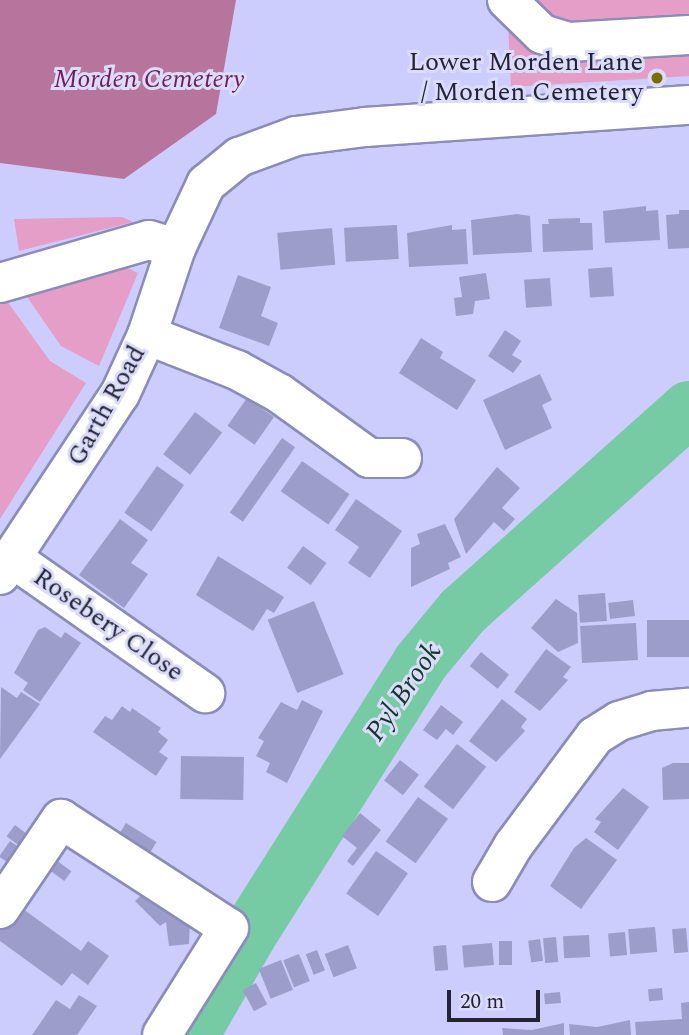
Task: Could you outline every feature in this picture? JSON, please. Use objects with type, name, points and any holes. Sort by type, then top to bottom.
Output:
[{"type":"street","points":[[507,0],[542,34],[569,42],[689,35]]},
{"type":"street","name":"Garth Road","points":[[6,566],[120,394],[147,335],[181,236],[206,184],[239,157],[296,136],[565,111],[689,105]]},
{"type":"street","points":[[0,283],[149,240],[181,236]]},
{"type":"street","points":[[147,335],[248,376],[369,458],[402,458]]},
{"type":"street","name":"Rosebery Close","points":[[6,566],[205,693]]},
{"type":"street","points":[[492,882],[513,846],[595,736],[640,714],[689,708]]},
{"type":"street","points":[[0,909],[61,819],[229,928],[162,1035]]},
{"type":"shaded area","points":[[507,0],[689,0],[689,76],[511,87]]},
{"type":"shaded area","points":[[122,217],[133,222],[19,251],[14,219]]},
{"type":"shaded area","points":[[0,258],[7,301],[50,361],[86,383],[0,519]]},
{"type":"shaded area","points":[[123,266],[138,273],[99,366],[61,346],[25,294]]},
{"type":"green space","name":"Morden Cemetery","points":[[0,0],[236,0],[216,114],[124,179],[0,163]]},
{"type":"building","points":[[646,206],[646,211],[658,210],[660,240],[605,243],[603,211]]},
{"type":"building","points":[[679,210],[689,210],[689,248],[668,249],[666,215],[679,214]]},
{"type":"building","points":[[517,214],[530,216],[532,252],[473,255],[471,220]]},
{"type":"building","points":[[580,218],[580,223],[592,223],[593,250],[543,252],[542,224],[549,224],[548,219]]},
{"type":"building","points":[[397,225],[399,259],[346,262],[344,228]]},
{"type":"building","points":[[452,225],[452,230],[466,229],[468,264],[409,267],[407,233]]},
{"type":"building","points":[[332,228],[335,265],[280,270],[277,233]]},
{"type":"building","points":[[612,267],[614,296],[590,298],[588,269]]},
{"type":"building","points":[[486,273],[490,299],[475,301],[473,314],[456,316],[454,298],[462,297],[459,277]]},
{"type":"building","points":[[238,275],[271,287],[261,316],[278,323],[269,346],[219,328]]},
{"type":"building","points":[[550,278],[552,306],[526,308],[524,280]]},
{"type":"building","points":[[505,330],[521,341],[512,355],[522,361],[513,373],[488,356]]},
{"type":"building","points":[[421,338],[443,352],[440,358],[476,380],[457,410],[399,373]]},
{"type":"building","points":[[540,374],[552,400],[542,405],[552,428],[505,450],[483,400]]},
{"type":"building","points":[[247,398],[274,417],[255,445],[227,426]]},
{"type":"building","points":[[195,412],[222,432],[190,475],[163,454]]},
{"type":"building","points":[[282,438],[295,447],[243,522],[230,513]]},
{"type":"building","points":[[302,461],[350,494],[328,525],[281,491]]},
{"type":"building","points":[[157,466],[184,485],[151,532],[124,513]]},
{"type":"building","points":[[497,467],[520,488],[502,508],[515,519],[504,531],[494,522],[466,554],[454,519]]},
{"type":"building","points":[[356,499],[402,531],[370,578],[348,563],[359,547],[335,530]]},
{"type":"building","points":[[120,519],[148,540],[131,563],[148,574],[124,608],[79,575]]},
{"type":"building","points":[[445,524],[461,557],[448,563],[450,569],[411,587],[411,548],[420,544],[417,534]]},
{"type":"building","points":[[303,546],[326,563],[311,585],[287,568]]},
{"type":"building","points":[[218,556],[284,597],[274,613],[267,609],[253,631],[196,595]]},
{"type":"building","points":[[605,593],[607,621],[580,623],[578,595]]},
{"type":"building","points":[[556,599],[577,613],[578,643],[558,652],[531,628]]},
{"type":"building","points":[[633,600],[635,616],[610,619],[608,603]]},
{"type":"building","points":[[314,601],[344,674],[297,693],[268,620]]},
{"type":"building","points":[[647,620],[689,620],[689,657],[647,657]]},
{"type":"building","points":[[636,623],[638,660],[582,663],[580,626]]},
{"type":"building","points":[[45,627],[61,638],[65,632],[81,643],[40,702],[23,690],[28,683],[14,673],[38,630]]},
{"type":"building","points":[[546,649],[571,667],[563,677],[568,680],[540,711],[514,692]]},
{"type":"building","points":[[481,652],[509,675],[498,689],[470,666]]},
{"type":"building","points":[[1,687],[17,698],[21,692],[40,704],[0,759]]},
{"type":"building","points":[[502,699],[527,719],[521,727],[525,731],[496,762],[469,741]]},
{"type":"building","points":[[302,700],[323,711],[287,783],[266,772],[270,763],[256,756],[264,741],[258,738],[281,702],[297,710]]},
{"type":"building","points":[[441,705],[463,722],[453,735],[446,729],[437,740],[423,730]]},
{"type":"building","points":[[122,706],[130,712],[132,708],[161,728],[158,732],[168,740],[159,752],[168,758],[156,776],[93,732],[105,716],[112,720]]},
{"type":"building","points":[[457,744],[486,767],[453,809],[424,787]]},
{"type":"building","points":[[181,756],[244,757],[243,800],[180,799]]},
{"type":"building","points":[[400,760],[419,775],[403,795],[384,780]]},
{"type":"building","points":[[673,763],[689,763],[689,799],[663,800],[662,768]]},
{"type":"building","points":[[623,788],[649,807],[618,850],[594,832],[601,822],[595,819]]},
{"type":"building","points":[[418,797],[448,819],[416,863],[386,841]]},
{"type":"building","points":[[360,813],[381,830],[353,866],[347,861],[357,848],[342,836]]},
{"type":"building","points":[[126,823],[157,842],[145,860],[115,841]]},
{"type":"building","points":[[15,825],[35,840],[27,851],[7,836]]},
{"type":"building","points":[[586,838],[617,860],[581,909],[550,886],[574,848]]},
{"type":"building","points":[[10,841],[26,852],[15,867],[0,857]]},
{"type":"building","points":[[376,851],[408,873],[378,916],[346,894]]},
{"type":"building","points":[[56,860],[71,871],[64,881],[49,870]]},
{"type":"building","points":[[151,886],[190,921],[189,944],[169,946],[166,922],[160,926],[135,901]]},
{"type":"building","points":[[12,901],[81,951],[88,941],[109,956],[88,985],[72,973],[62,986],[0,941],[0,918]]},
{"type":"building","points":[[655,927],[657,952],[630,954],[628,929]]},
{"type":"building","points":[[686,928],[688,952],[674,953],[672,929]]},
{"type":"building","points":[[625,932],[627,955],[610,956],[608,933]]},
{"type":"building","points":[[589,935],[590,957],[564,958],[563,936]]},
{"type":"building","points":[[556,937],[558,962],[545,963],[543,938]]},
{"type":"building","points":[[540,939],[543,961],[531,962],[528,941]]},
{"type":"building","points":[[499,941],[512,941],[512,965],[499,965]]},
{"type":"building","points":[[492,943],[494,965],[464,968],[462,946]]},
{"type":"building","points":[[348,945],[357,968],[334,977],[325,954]]},
{"type":"building","points":[[446,945],[448,970],[435,971],[433,946]]},
{"type":"building","points":[[317,950],[325,971],[314,975],[306,954]]},
{"type":"building","points":[[299,954],[310,981],[294,987],[283,960]]},
{"type":"building","points":[[281,960],[293,990],[271,999],[259,969]]},
{"type":"building","points":[[256,983],[267,1004],[254,1011],[243,990]]},
{"type":"building","points":[[662,988],[663,1000],[649,1001],[648,989]]},
{"type":"building","points":[[560,992],[561,1003],[545,1004],[544,993]]},
{"type":"building","points":[[79,995],[97,1006],[77,1035],[32,1035],[56,1000],[70,1009]]},
{"type":"building","points":[[689,1002],[689,1035],[636,1035],[635,1022],[682,1019],[681,1003]]},
{"type":"building","points":[[630,1020],[631,1035],[570,1035],[569,1024],[597,1027]]},
{"type":"building","points":[[564,1023],[564,1035],[503,1035],[502,1028],[532,1030]]},
{"type":"waterway","name":"Pyl Brook","points":[[191,1035],[249,934],[420,663],[463,611],[689,409]]},
{"type":"place","name":"Lower Morden Lane / Morden Cemetery","points":[[657,78]]}]
